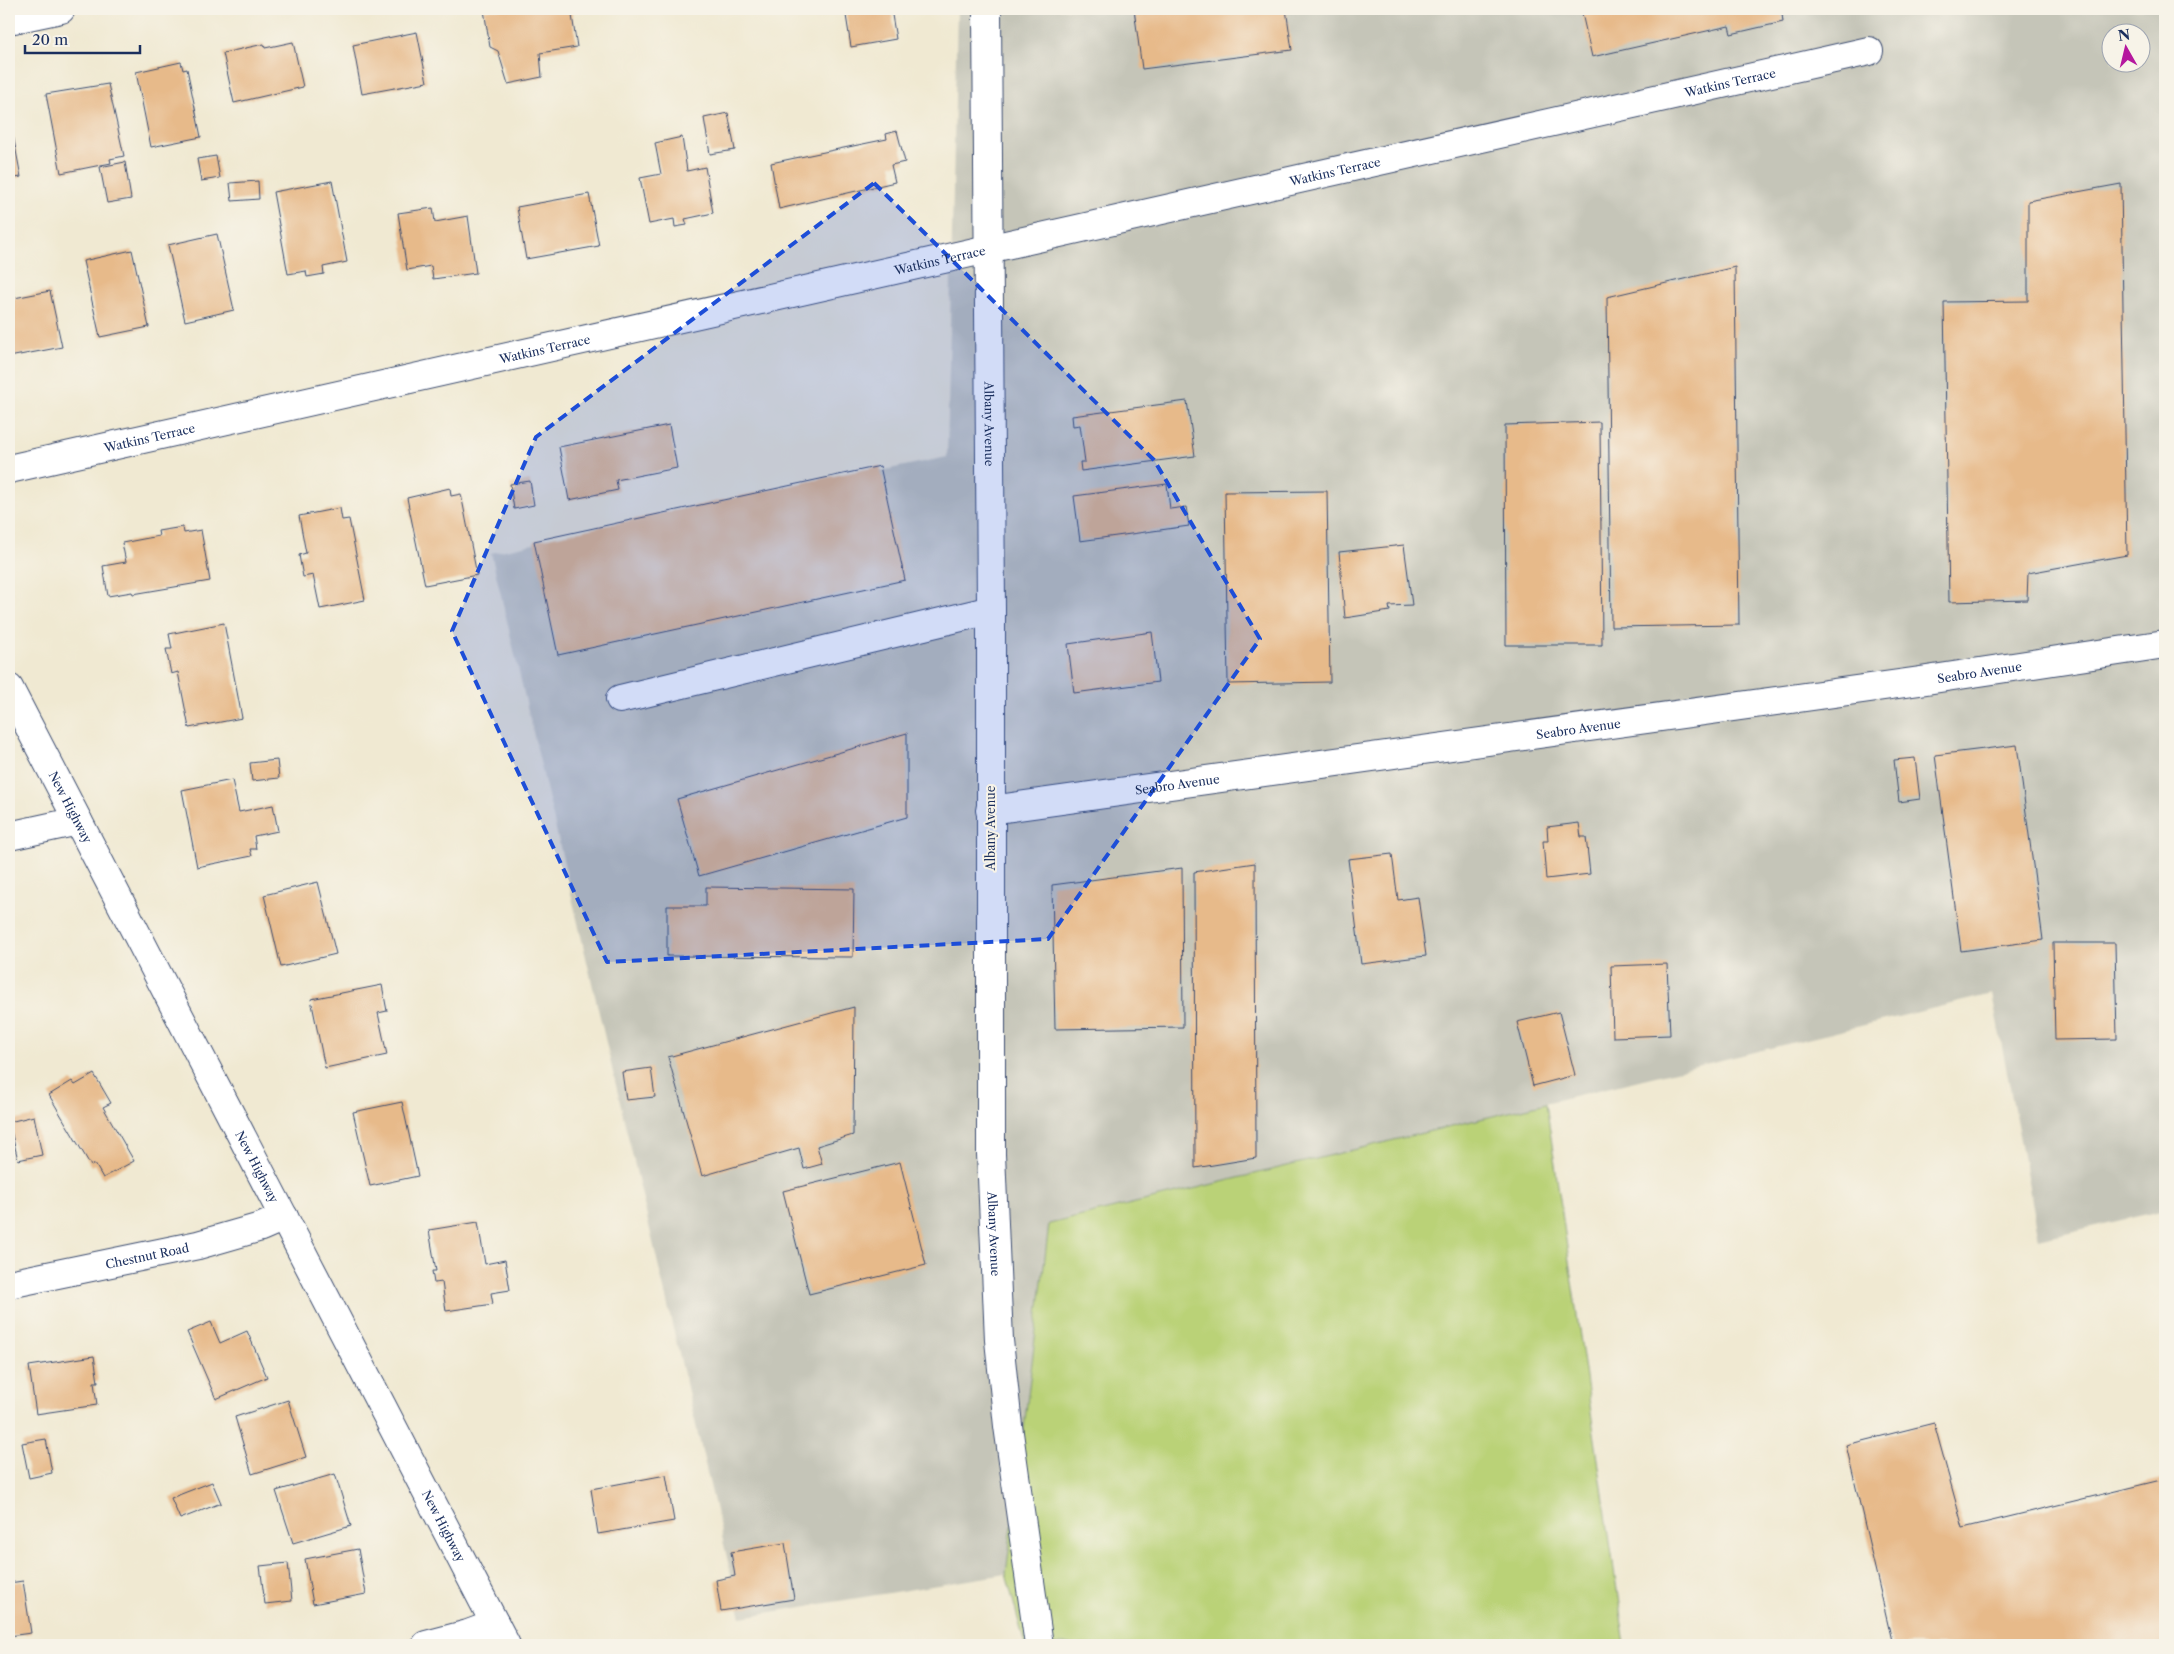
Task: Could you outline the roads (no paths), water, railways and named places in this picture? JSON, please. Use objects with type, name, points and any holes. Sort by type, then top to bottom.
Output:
[{"type":"street","points":[[9,20],[61,9]]},
{"type":"street","name":"Albany Avenue","points":[[987,9],[991,610],[991,1154],[999,1340],[1008,1426],[1038,1645]]},
{"type":"street","name":"Watkins Terrace","points":[[9,469],[1869,51]]},
{"type":"street","points":[[620,699],[991,610]]},
{"type":"street","name":"Seabro Avenue","points":[[990,810],[1920,681],[2165,644]]},
{"type":"street","name":"New Highway","points":[[9,688],[500,1634]]},
{"type":"street","points":[[9,836],[78,821]]},
{"type":"street","name":"Chestnut Road","points":[[9,1284],[198,1245],[254,1229],[284,1217]]},
{"type":"street","points":[[426,1645],[468,1634],[500,1634]]}]
